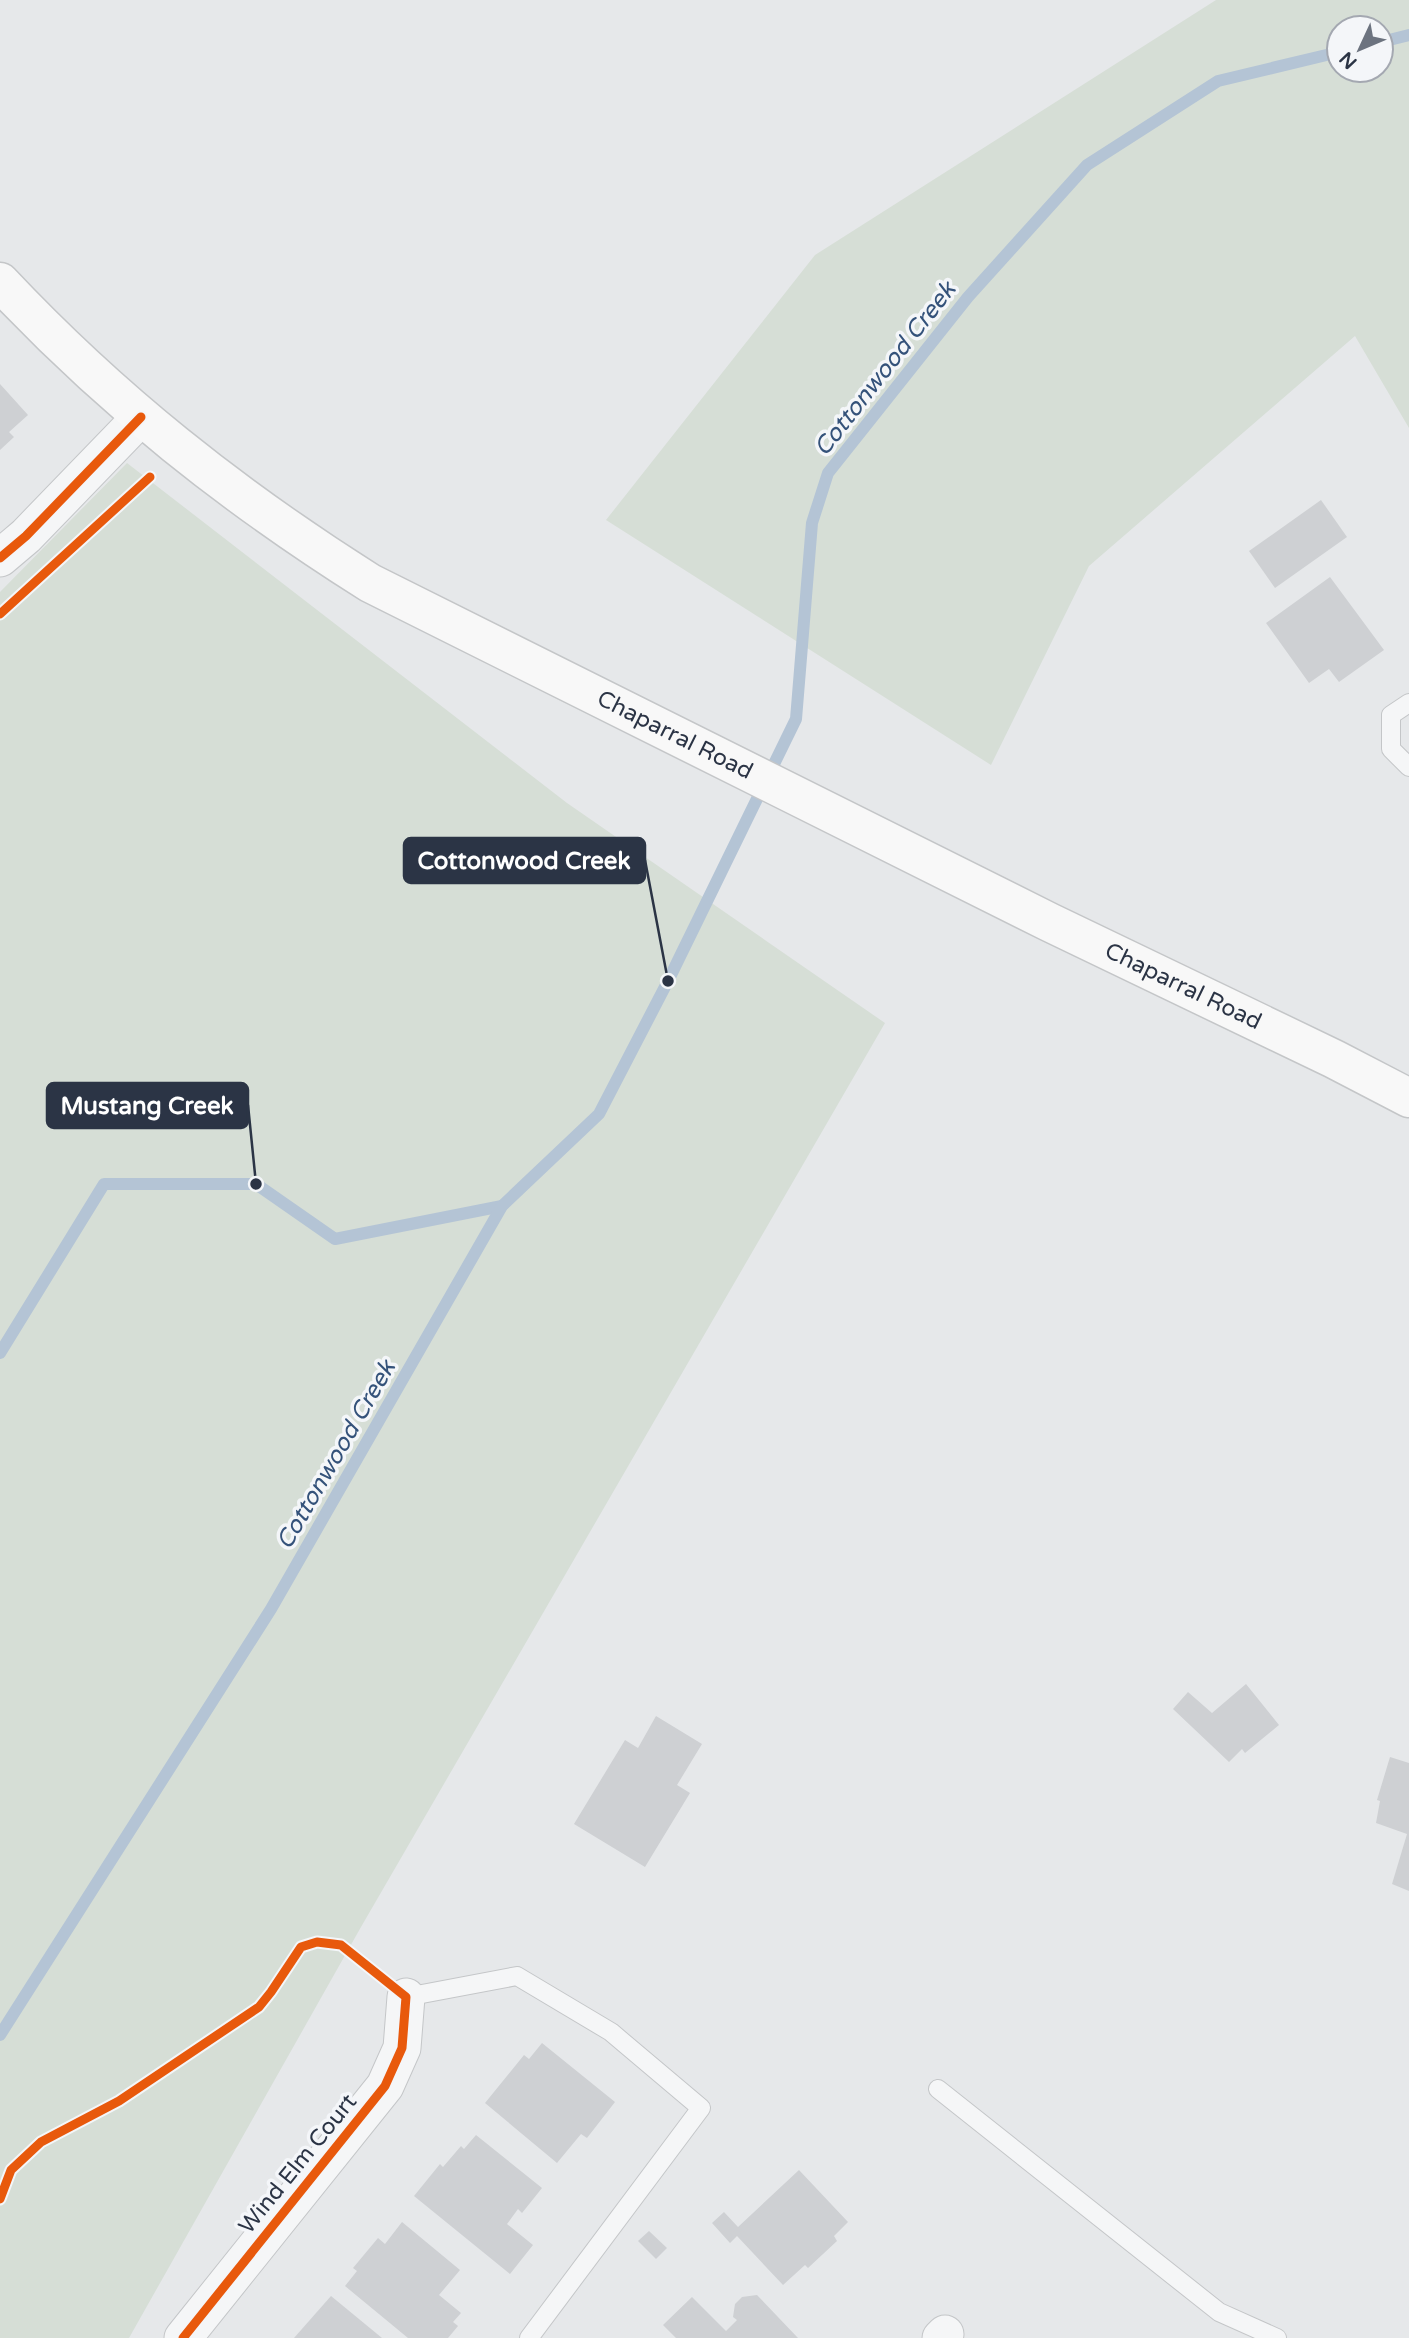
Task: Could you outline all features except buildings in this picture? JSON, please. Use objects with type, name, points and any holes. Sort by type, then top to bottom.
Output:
[{"type":"main road","name":"Chaparral Road","points":[[0,282],[48,334],[141,417],[237,495],[370,583],[1409,1098]]},
{"type":"street","points":[[0,558],[26,536],[141,417]]},
{"type":"street","name":"Wind Elm Court","points":[[183,2338],[384,2086],[402,2048],[406,1997]]},
{"type":"lane","points":[[1409,703],[1391,715],[1391,749],[1409,766]]},
{"type":"lane","points":[[406,1997],[517,1976],[611,2032],[701,2108],[529,2338]]},
{"type":"lane","points":[[938,2089],[1219,2312],[1277,2338]]},
{"type":"shaded area","points":[[1216,0],[1409,0],[1409,428],[1355,336],[1089,566],[991,765],[606,520],[815,255]]},
{"type":"shaded area","points":[[127,463],[567,803],[885,1023],[361,1927],[129,2338],[0,2338],[0,592]]},
{"type":"waterway","name":"Cottonwood Creek","points":[[1395,38],[1409,35]]},
{"type":"waterway","name":"Cottonwood Creek","points":[[0,2035],[271,1609],[502,1206],[599,1114],[668,981],[796,719],[812,523],[828,473],[968,297],[1087,165],[1218,81],[1325,55]]},
{"type":"waterway","points":[[0,1353],[104,1184],[256,1184],[335,1239],[502,1206]]},
{"type":"cycle path","points":[[0,558],[26,536],[141,417]]},
{"type":"cycle path","points":[[0,614],[150,477]]},
{"type":"cycle path","points":[[0,2199],[11,2170],[41,2142],[119,2101],[259,2007],[301,1947],[317,1942],[341,1945],[406,1997],[402,2048],[385,2086],[183,2338]]},
{"type":"place","name":"Cottonwood Creek","points":[[668,981]]},
{"type":"place","name":"Mustang Creek","points":[[256,1184]]}]
